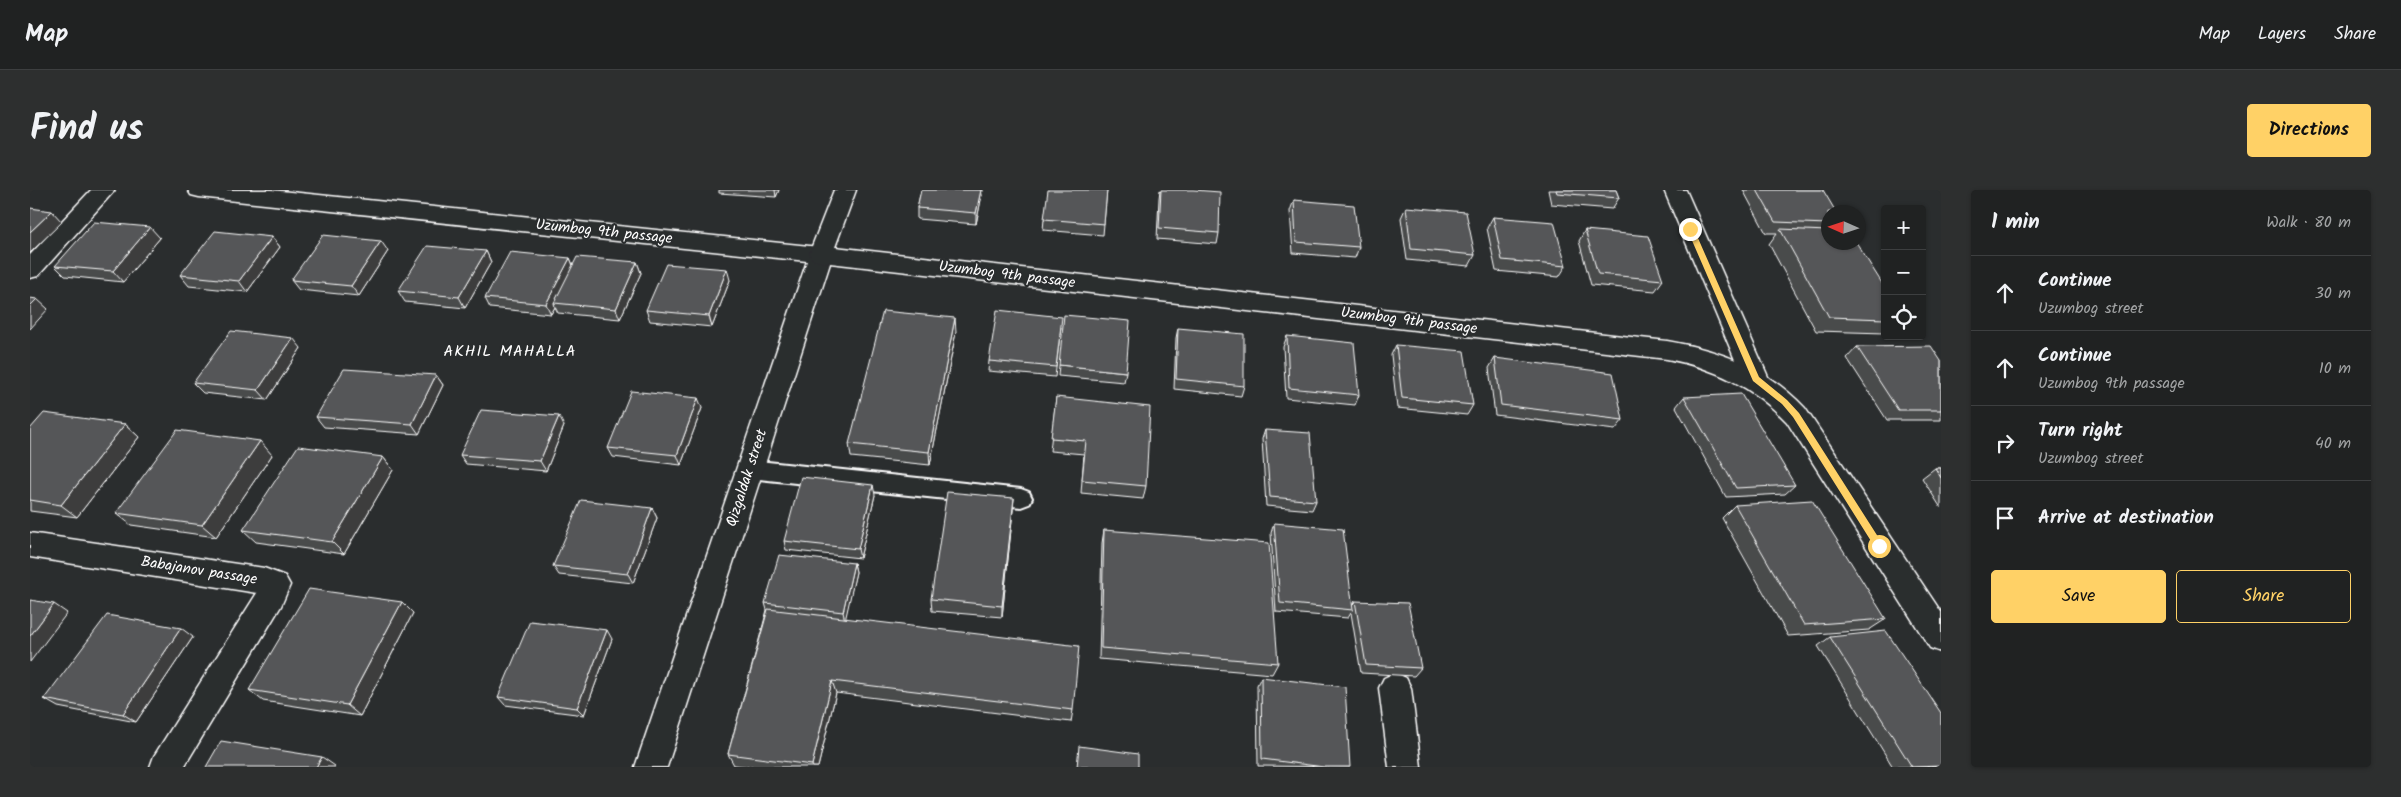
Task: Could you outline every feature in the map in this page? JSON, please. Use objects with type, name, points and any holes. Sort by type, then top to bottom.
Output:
[{"type":"street","points":[[30,270],[104,190]]},
{"type":"street","name":"Uzumbog 9th passage","points":[[199,190],[821,254],[1667,350],[1721,363],[1756,379],[1778,396],[1796,415],[1941,638]]},
{"type":"street","name":"Qizgaldak street","points":[[651,767],[821,254],[845,190]]},
{"type":"street","points":[[1674,190],[1756,379]]},
{"type":"street","name":"Babajanov passage","points":[[30,545],[275,584],[271,598],[166,767]]},
{"type":"street","points":[[1395,688],[1405,767]]},
{"type":"lane","points":[[750,469],[1021,498]]},
{"type":"building","points":[[921,190],[981,190],[976,213],[917,208]]},
{"type":"building","points":[[1048,190],[1107,190],[1104,224],[1044,219]]},
{"type":"building","points":[[1161,190],[1220,192],[1219,233],[1159,228]]},
{"type":"building","points":[[1556,190],[1616,190],[1619,198],[1557,193]]},
{"type":"building","points":[[1757,190],[1823,190],[1832,205],[1821,205],[1821,224],[1775,222]]},
{"type":"building","points":[[1294,200],[1354,205],[1359,247],[1296,242]]},
{"type":"building","points":[[1406,207],[1466,212],[1475,255],[1411,249]]},
{"type":"building","points":[[30,208],[52,211],[30,232]]},
{"type":"building","points":[[1493,217],[1554,222],[1566,266],[1502,260]]},
{"type":"building","points":[[94,222],[150,227],[113,271],[55,266]]},
{"type":"building","points":[[1780,229],[1821,231],[1821,250],[1861,250],[1881,282],[1881,319],[1829,317]]},
{"type":"building","points":[[1585,230],[1648,236],[1663,280],[1598,274]]},
{"type":"building","points":[[215,231],[272,237],[239,281],[180,275]]},
{"type":"building","points":[[323,235],[381,241],[351,286],[291,280]]},
{"type":"building","points":[[427,246],[486,251],[459,297],[398,291]]},
{"type":"building","points":[[510,252],[570,258],[546,304],[485,298]]},
{"type":"building","points":[[577,257],[637,262],[616,309],[554,303]]},
{"type":"building","points":[[666,264],[727,269],[709,316],[646,310]]},
{"type":"building","points":[[30,298],[37,299],[30,306]]},
{"type":"building","points":[[997,310],[1062,317],[1056,367],[989,361]]},
{"type":"building","points":[[883,311],[955,318],[929,452],[849,444]]},
{"type":"building","points":[[1064,315],[1130,321],[1126,372],[1059,365]]},
{"type":"building","points":[[1178,328],[1244,334],[1244,386],[1176,379]]},
{"type":"building","points":[[231,331],[293,338],[258,390],[193,383]]},
{"type":"building","points":[[1287,336],[1354,343],[1359,395],[1289,388]]},
{"type":"building","points":[[1396,345],[1464,351],[1473,405],[1402,398]]},
{"type":"building","points":[[1931,346],[1941,361],[1941,410],[1898,410],[1857,347]]},
{"type":"building","points":[[1495,358],[1613,373],[1623,420],[1501,405]]},
{"type":"building","points":[[344,369],[436,375],[412,424],[316,417]]},
{"type":"building","points":[[631,391],[698,398],[677,455],[608,448]]},
{"type":"building","points":[[1741,394],[1795,485],[1736,488],[1684,397]]},
{"type":"building","points":[[1056,397],[1150,407],[1146,486],[1082,480],[1086,441],[1051,438]]},
{"type":"building","points":[[481,410],[559,416],[540,461],[460,455]]},
{"type":"building","points":[[44,413],[125,424],[61,505],[30,500],[30,429]]},
{"type":"building","points":[[177,430],[260,441],[202,525],[116,513]]},
{"type":"building","points":[[1265,430],[1310,433],[1316,501],[1270,497]]},
{"type":"building","points":[[298,446],[383,457],[332,542],[243,530]]},
{"type":"building","points":[[1935,468],[1941,468],[1941,478]]},
{"type":"building","points":[[801,477],[873,485],[858,549],[784,541]]},
{"type":"building","points":[[947,492],[1014,498],[1002,606],[931,599]]},
{"type":"building","points":[[581,500],[652,508],[628,574],[553,566]]},
{"type":"building","points":[[1812,500],[1886,619],[1804,625],[1735,505]]},
{"type":"building","points":[[1274,523],[1343,529],[1353,610],[1280,603]]},
{"type":"building","points":[[1104,530],[1269,543],[1278,663],[1101,648]]},
{"type":"building","points":[[779,555],[854,563],[843,612],[765,603]]},
{"type":"building","points":[[309,589],[402,602],[347,705],[249,690]]},
{"type":"building","points":[[30,600],[54,604],[30,636]]},
{"type":"building","points":[[1355,601],[1408,603],[1421,668],[1366,665]]},
{"type":"building","points":[[768,609],[1079,646],[1073,710],[832,681],[812,765],[728,754]]},
{"type":"building","points":[[107,615],[181,628],[123,714],[44,699]]},
{"type":"building","points":[[530,621],[607,630],[577,708],[498,697]]},
{"type":"building","points":[[1886,631],[1941,713],[1941,766],[1912,767],[1830,637]]},
{"type":"building","points":[[1261,677],[1345,687],[1350,767],[1324,767],[1262,759]]},
{"type":"building","points":[[221,741],[322,757],[316,767],[206,767]]},
{"type":"building","points":[[1079,746],[1138,754],[1138,767],[1077,767]]},
{"type":"district","name":"AKHIL MAHALLA","points":[[510,351]]},
{"type":"route","points":[[1690,229],[1756,379],[1785,402],[1796,415],[1879,546]]}]
